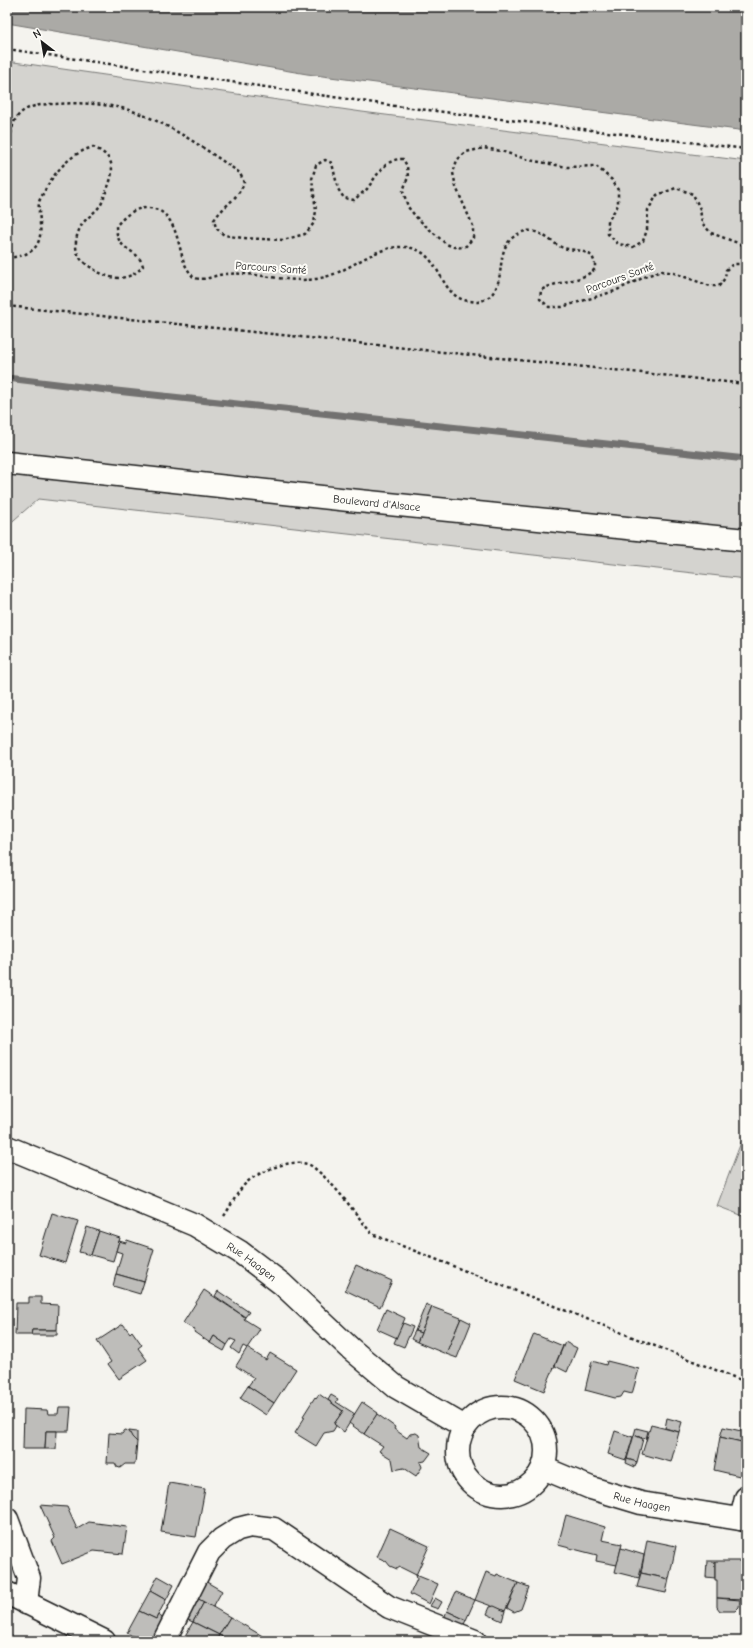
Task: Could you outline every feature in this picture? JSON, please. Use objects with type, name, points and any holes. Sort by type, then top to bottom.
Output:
[{"type":"street","name":"Boulevard d'Alsace","points":[[7,462],[349,500],[746,540]]},
{"type":"street","name":"Rue Haagen","points":[[7,1147],[196,1225],[240,1252],[282,1284],[350,1349],[396,1387],[465,1427]]},
{"type":"street","points":[[507,1407],[523,1412],[536,1422],[544,1436],[546,1452],[543,1468],[534,1482],[521,1491],[505,1495],[489,1493],[475,1485],[464,1474],[459,1458],[459,1442],[465,1427],[476,1415],[490,1408],[507,1407]]},
{"type":"street","name":"Rue Haagen","points":[[543,1468],[591,1488],[641,1503],[743,1520]]},
{"type":"street","points":[[743,1520],[746,1498]]},
{"type":"street","points":[[7,1519],[29,1578],[16,1598],[104,1641]]},
{"type":"street","points":[[164,1641],[209,1552],[222,1539],[238,1529],[250,1526],[274,1528],[389,1607],[475,1641]]},
{"type":"path","points":[[7,49],[395,106],[746,149]]},
{"type":"path","points":[[7,146],[11,138],[12,127],[18,116],[29,108],[42,104],[76,103],[106,106],[137,112],[171,128],[240,174],[244,184],[241,191],[231,203],[220,210],[214,220],[216,228],[224,235],[283,240],[305,234],[314,223],[316,211],[312,179],[316,165],[325,160],[332,163],[338,188],[344,198],[354,200],[366,190],[377,174],[388,163],[396,159],[402,159],[407,166],[408,177],[403,191],[408,207],[417,218],[446,244],[458,248],[466,246],[473,238],[473,226],[456,187],[453,172],[457,160],[466,152],[484,148],[501,151],[529,160],[566,167],[596,166],[612,180],[618,190],[618,205],[608,221],[608,234],[618,244],[633,247],[643,241],[647,230],[648,210],[658,195],[676,188],[693,194],[700,209],[702,223],[711,233],[746,246]]},
{"type":"path","name":"Parcours Santé","points":[[7,258],[21,257],[32,252],[40,236],[38,212],[40,200],[51,179],[69,158],[83,150],[93,147],[104,151],[110,159],[113,170],[100,205],[83,224],[75,238],[76,249],[81,261],[97,272],[112,278],[125,278],[137,274],[143,266],[141,259],[123,246],[116,236],[116,226],[126,214],[141,208],[153,208],[165,214],[173,224],[179,239],[183,260],[188,270],[194,278],[203,280],[225,274],[245,273],[302,280],[324,277],[343,270],[372,253],[389,248],[407,247],[424,253],[434,263],[451,294],[463,300],[476,302],[490,296],[498,285],[504,248],[510,239],[522,231],[533,231],[562,248],[583,251],[592,256],[595,263],[595,269],[589,274],[578,279],[550,285],[541,290],[540,299],[549,307],[562,307],[615,291],[649,275],[662,271],[674,273],[710,286],[720,286],[726,278],[726,270],[733,264],[746,264]]},
{"type":"path","points":[[7,306],[746,384]]},
{"type":"path","points":[[7,1025],[7,1038]]},
{"type":"path","points":[[212,1235],[246,1183],[266,1171],[293,1162],[312,1166],[333,1186],[372,1234],[746,1382]]},
{"type":"shaded area","points":[[7,7],[746,7],[746,131],[307,74],[7,23]]},
{"type":"shaded area","points":[[7,61],[362,112],[746,161],[746,579],[38,499],[7,526]]},
{"type":"shaded area","points":[[746,1129],[746,1217],[717,1206]]},
{"type":"building","points":[[52,1213],[78,1221],[65,1263],[39,1255]]},
{"type":"building","points":[[87,1227],[99,1231],[91,1255],[79,1252]]},
{"type":"building","points":[[99,1231],[120,1238],[113,1261],[91,1255]]},
{"type":"building","points":[[127,1240],[154,1249],[144,1282],[116,1274],[122,1253],[116,1251],[119,1241],[126,1243]]},
{"type":"building","points":[[356,1265],[392,1281],[380,1307],[345,1290]]},
{"type":"building","points":[[116,1274],[144,1282],[140,1294],[113,1286]]},
{"type":"building","points":[[204,1290],[245,1317],[244,1319],[260,1329],[247,1348],[243,1346],[239,1354],[231,1348],[236,1341],[231,1339],[227,1345],[214,1336],[210,1343],[194,1332],[195,1330],[183,1323]]},
{"type":"building","points":[[218,1291],[249,1312],[245,1317],[215,1296]]},
{"type":"building","points":[[29,1297],[41,1297],[41,1304],[58,1305],[57,1330],[32,1330],[31,1335],[15,1335],[16,1303],[29,1303]]},
{"type":"building","points":[[426,1304],[432,1307],[421,1333],[415,1331]]},
{"type":"building","points":[[432,1307],[461,1318],[446,1354],[417,1342]]},
{"type":"building","points":[[386,1309],[405,1318],[397,1338],[377,1329]]},
{"type":"building","points":[[461,1318],[471,1323],[457,1358],[446,1354]]},
{"type":"building","points":[[403,1323],[413,1327],[404,1347],[394,1343]]},
{"type":"building","points":[[123,1324],[130,1333],[132,1331],[142,1345],[138,1348],[147,1360],[119,1379],[108,1364],[111,1362],[97,1341]]},
{"type":"building","points":[[32,1330],[57,1330],[57,1335],[31,1335]]},
{"type":"building","points":[[415,1331],[421,1333],[417,1342],[411,1339]]},
{"type":"building","points":[[534,1334],[563,1346],[544,1391],[515,1379]]},
{"type":"building","points":[[214,1336],[227,1345],[224,1351],[210,1343]]},
{"type":"building","points":[[565,1342],[577,1348],[567,1372],[555,1366]]},
{"type":"building","points":[[247,1348],[266,1360],[270,1353],[296,1369],[274,1403],[248,1386],[254,1378],[236,1366]]},
{"type":"building","points":[[592,1361],[606,1365],[607,1361],[639,1369],[632,1394],[624,1392],[621,1397],[615,1398],[585,1390]]},
{"type":"building","points":[[248,1386],[274,1403],[266,1415],[240,1398]]},
{"type":"building","points":[[319,1394],[343,1411],[334,1424],[336,1426],[333,1431],[324,1433],[316,1446],[295,1433],[305,1417],[303,1416],[315,1397],[316,1398]]},
{"type":"building","points":[[331,1395],[338,1399],[336,1402],[355,1414],[344,1432],[334,1424],[343,1411],[328,1400]]},
{"type":"building","points":[[362,1402],[378,1413],[364,1434],[349,1423]]},
{"type":"building","points":[[59,1407],[71,1407],[69,1431],[46,1431],[45,1449],[23,1449],[24,1409],[47,1410],[48,1414],[58,1414]]},
{"type":"building","points":[[377,1414],[407,1438],[410,1434],[416,1433],[419,1435],[421,1447],[431,1453],[425,1461],[420,1462],[422,1467],[416,1476],[404,1468],[394,1470],[392,1459],[379,1451],[383,1446],[364,1434]]},
{"type":"building","points":[[667,1418],[682,1422],[679,1432],[665,1428]]},
{"type":"building","points":[[651,1425],[679,1432],[671,1462],[642,1454]]},
{"type":"building","points":[[723,1427],[746,1432],[745,1443],[720,1437]]},
{"type":"building","points":[[636,1428],[648,1431],[646,1439],[634,1435]]},
{"type":"building","points":[[125,1430],[129,1431],[137,1442],[135,1464],[125,1464],[120,1468],[117,1467],[115,1463],[107,1463],[109,1433],[122,1434]]},
{"type":"building","points":[[46,1431],[57,1431],[56,1449],[45,1449]]},
{"type":"building","points":[[129,1431],[137,1432],[137,1442],[132,1437]]},
{"type":"building","points":[[615,1431],[633,1437],[626,1460],[608,1454]]},
{"type":"building","points":[[634,1435],[643,1439],[637,1462],[627,1459]]},
{"type":"building","points":[[720,1437],[746,1443],[746,1466],[744,1477],[714,1470]]},
{"type":"building","points":[[627,1459],[637,1462],[635,1467],[626,1463]]},
{"type":"building","points":[[169,1483],[205,1489],[196,1537],[161,1532]]},
{"type":"building","points":[[40,1505],[67,1507],[77,1529],[89,1522],[127,1527],[123,1554],[94,1551],[62,1564],[52,1541],[55,1538]]},
{"type":"building","points":[[566,1515],[605,1527],[602,1540],[622,1544],[617,1565],[596,1561],[597,1555],[558,1545]]},
{"type":"building","points":[[390,1528],[429,1546],[416,1575],[400,1567],[397,1569],[390,1566],[386,1561],[377,1557]]},
{"type":"building","points":[[647,1540],[676,1546],[669,1579],[641,1573]]},
{"type":"building","points":[[621,1548],[644,1555],[639,1578],[615,1572]]},
{"type":"building","points":[[707,1561],[715,1561],[715,1578],[706,1577]]},
{"type":"building","points":[[715,1561],[746,1561],[745,1599],[717,1598]]},
{"type":"building","points":[[486,1572],[496,1576],[497,1574],[518,1583],[505,1611],[475,1600]]},
{"type":"building","points":[[641,1573],[669,1579],[666,1593],[637,1587]]},
{"type":"building","points":[[416,1575],[438,1584],[429,1604],[410,1594],[417,1579]]},
{"type":"building","points":[[158,1576],[174,1585],[166,1600],[150,1591]]},
{"type":"building","points":[[205,1581],[222,1591],[213,1607],[196,1598]]},
{"type":"building","points":[[518,1583],[529,1587],[521,1609],[514,1612],[507,1608]]},
{"type":"building","points":[[150,1591],[166,1600],[156,1619],[139,1611]]},
{"type":"building","points":[[456,1592],[475,1600],[466,1620],[447,1611]]},
{"type":"building","points":[[193,1596],[204,1602],[193,1622],[183,1618]]},
{"type":"building","points":[[435,1598],[442,1602],[438,1609],[430,1606]]},
{"type":"building","points":[[717,1598],[740,1600],[739,1607],[735,1611],[720,1611],[717,1607]]},
{"type":"building","points":[[204,1602],[230,1617],[219,1635],[193,1622]]},
{"type":"building","points":[[494,1606],[505,1611],[502,1621],[487,1614],[490,1607]]},
{"type":"building","points":[[139,1611],[156,1619],[158,1615],[167,1621],[157,1641],[142,1641],[127,1633]]},
{"type":"building","points":[[447,1611],[466,1620],[461,1631],[442,1623]]},
{"type":"building","points":[[230,1617],[271,1641],[229,1641],[219,1635]]},
{"type":"building","points":[[193,1622],[219,1635],[216,1641],[182,1641]]},
{"type":"waterway","points":[[7,378],[746,459]]}]
